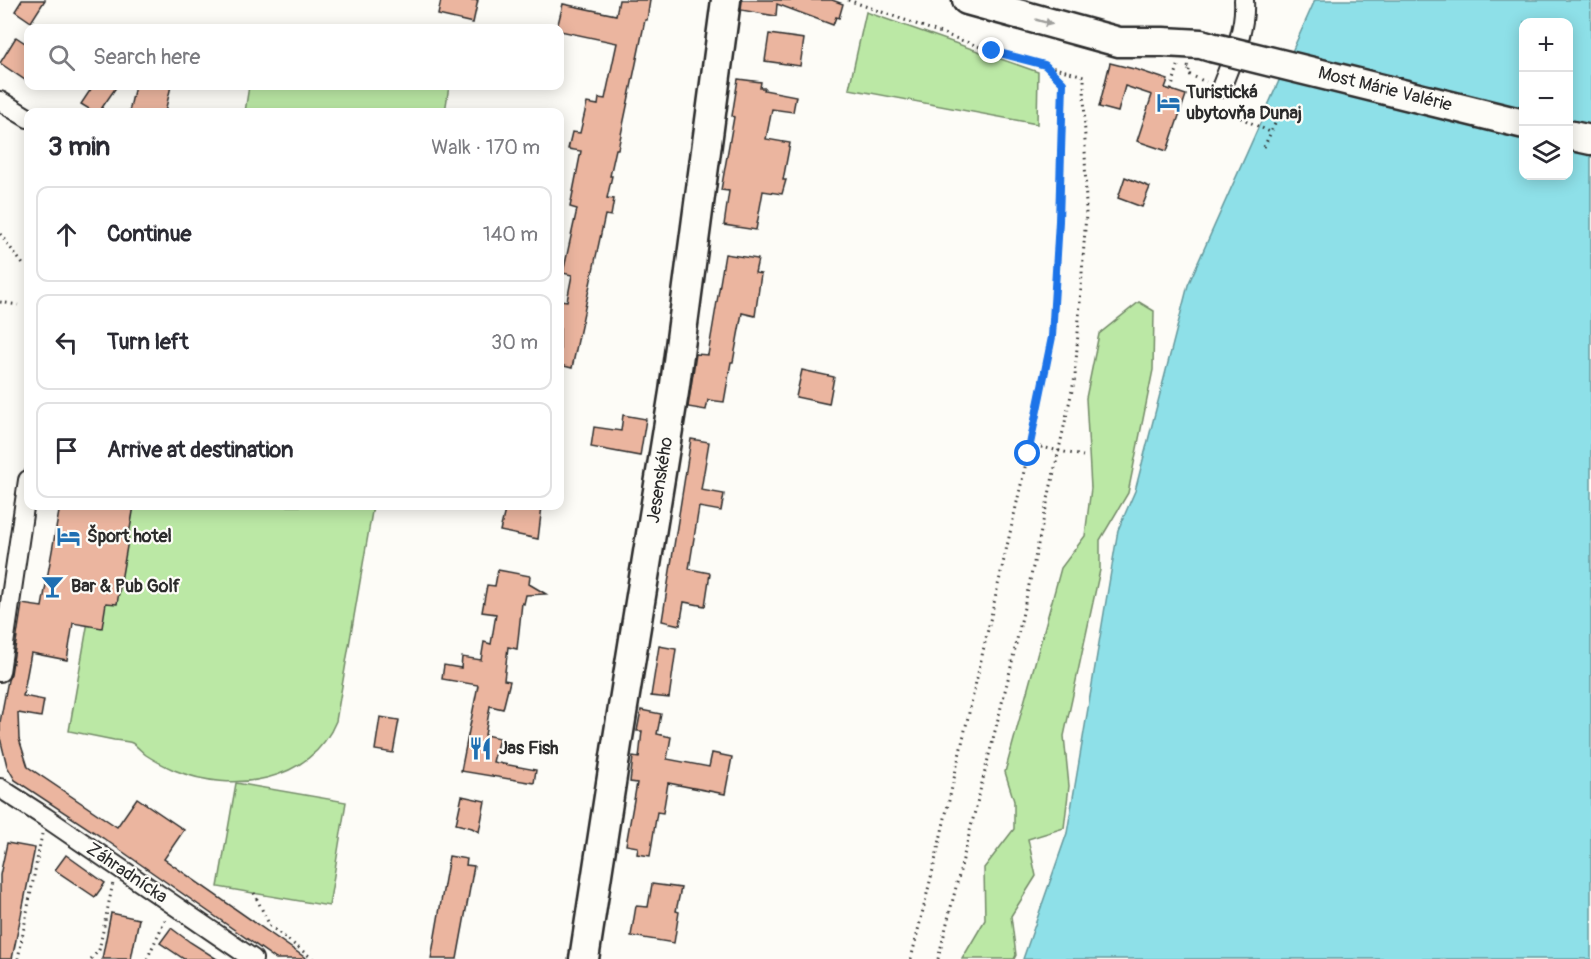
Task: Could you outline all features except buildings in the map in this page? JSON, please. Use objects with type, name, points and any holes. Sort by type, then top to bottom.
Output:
[{"type":"main road","name":"Jesenského","points":[[584,959],[674,392],[726,0]]},
{"type":"main road","points":[[967,0],[1119,42],[1206,45]]},
{"type":"main road","points":[[1039,0],[1206,45]]},
{"type":"main road","name":"Most Márie Valérie","points":[[1206,45],[1519,123]]},
{"type":"main road","points":[[1573,136],[1591,140]]},
{"type":"street","points":[[1221,88],[1243,29],[1244,0]]},
{"type":"street","points":[[0,100],[24,115]]},
{"type":"street","points":[[0,672],[24,507]]},
{"type":"street","name":"Záhradnícka","points":[[0,788],[253,959]]},
{"type":"path","points":[[848,0],[992,51],[1084,76],[1086,214],[1075,377],[1010,671],[938,959]]},
{"type":"path","points":[[1171,90],[1179,64]]},
{"type":"path","points":[[911,959],[1025,465],[1052,337],[1059,221],[1063,83],[1045,65]]},
{"type":"path","points":[[1234,115],[1270,132]]},
{"type":"path","points":[[1264,147],[1279,115]]},
{"type":"path","points":[[0,234],[24,266]]},
{"type":"path","points":[[0,302],[18,305]]},
{"type":"path","points":[[1041,447],[1083,456]]},
{"type":"path","points":[[18,959],[45,817]]},
{"type":"path","points":[[91,959],[99,950],[116,867]]},
{"type":"path","points":[[254,893],[270,926],[313,959]]},
{"type":"path","points":[[147,959],[172,904]]},
{"type":"green space","points":[[866,12],[1038,72],[1037,124],[849,89]]},
{"type":"green space","points":[[248,90],[448,90],[446,108],[246,108]]},
{"type":"green space","points":[[1139,302],[1154,311],[1153,370],[1128,493],[1100,540],[1100,570],[1064,736],[1069,786],[1064,828],[1028,839],[1036,876],[1011,916],[1016,955],[1014,959],[962,959],[985,920],[984,868],[1014,829],[1014,801],[1005,772],[1061,568],[1085,536],[1091,488],[1086,398],[1099,334]]},
{"type":"green space","points":[[107,510],[372,510],[336,721],[324,742],[308,758],[289,770],[267,778],[220,781],[174,770],[149,757],[130,742],[69,731]]},
{"type":"green space","points":[[236,783],[346,802],[329,906],[218,887]]},
{"type":"water","points":[[1315,0],[1591,0],[1591,959],[1023,959],[1067,833],[1118,530],[1135,491],[1188,285]]},
{"type":"place","name":"Turistická ubytovňa Dunaj","points":[[1168,102]]},
{"type":"place","name":"Šport hotel","points":[[69,536]]},
{"type":"place","name":"Bar & Pub Golf","points":[[53,586]]},
{"type":"place","name":"Jas Fish","points":[[481,748]]},
{"type":"route","points":[[992,51],[1045,65],[1063,83],[1059,221],[1052,337],[1028,454]]}]
